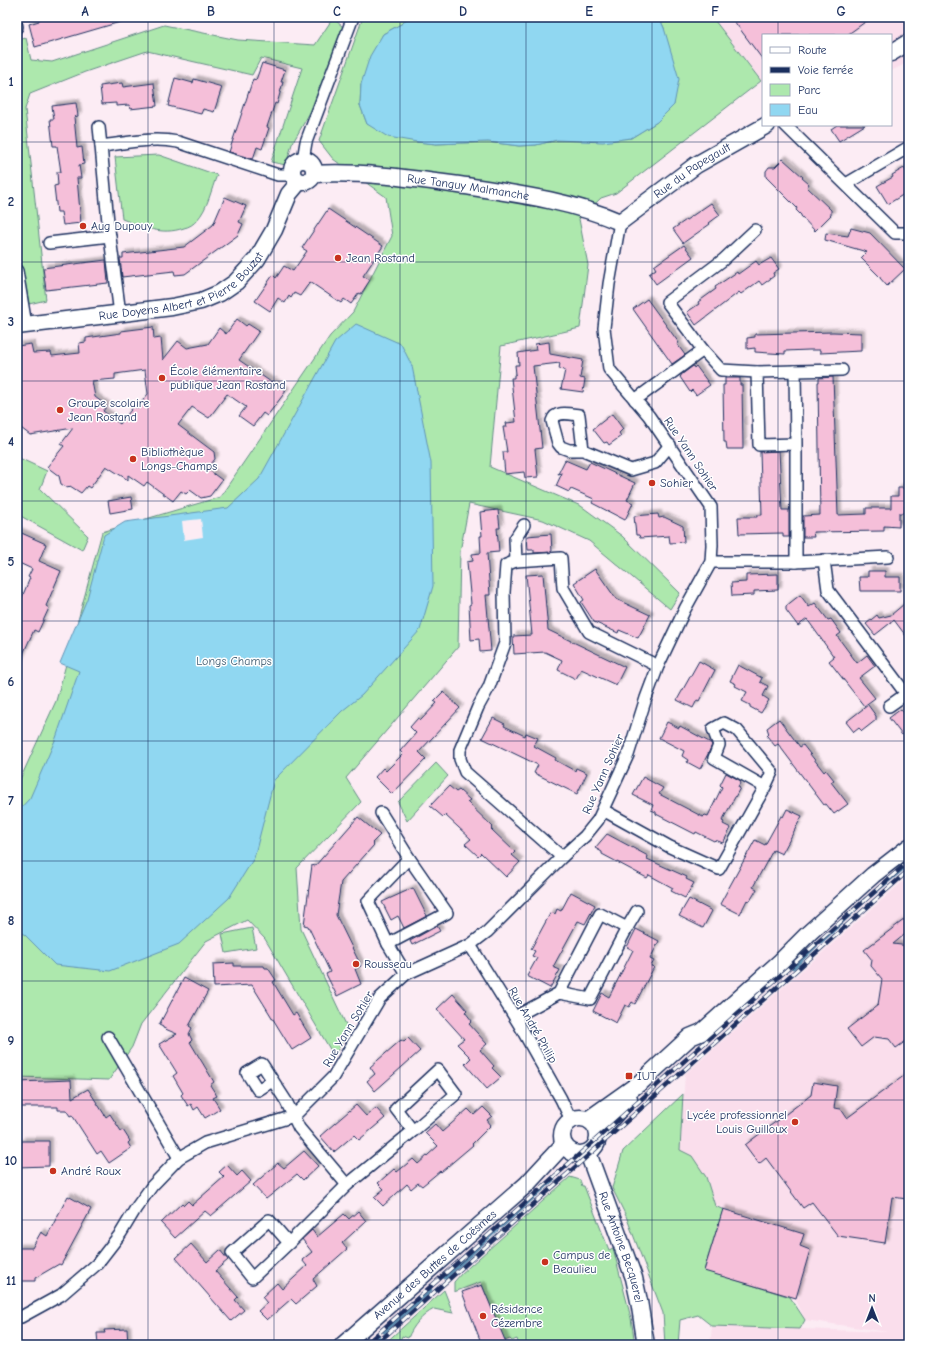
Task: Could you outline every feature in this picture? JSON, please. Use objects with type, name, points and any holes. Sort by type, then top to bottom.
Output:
[{"type":"street","points":[[303,160],[306,142],[352,17]]},
{"type":"street","points":[[892,52],[909,42]]},
{"type":"street","name":"Rue du Papegault","points":[[620,222],[696,165],[766,126]]},
{"type":"street","points":[[786,126],[895,232],[909,233]]},
{"type":"street","points":[[99,127],[110,236],[120,314]]},
{"type":"street","points":[[101,146],[165,139],[278,175],[296,178],[306,182],[314,174],[314,170],[309,162],[303,160],[296,162],[293,165],[292,172],[296,178]]},
{"type":"street","points":[[846,184],[909,147]]},
{"type":"street","name":"Rue Tanguy Malmanche","points":[[314,174],[357,174],[410,178],[503,192],[565,203],[600,213],[620,222]]},
{"type":"street","name":"Rue Doyens Albert et Pierre Bouzat","points":[[21,326],[120,314],[201,301],[220,293],[236,282],[256,259],[274,230],[296,178]]},
{"type":"street","name":"Rue Yann Sohier","points":[[17,1317],[21,1317],[61,1295],[97,1264],[121,1233],[136,1208],[152,1186],[179,1158],[205,1143],[294,1116],[333,1077],[380,998],[406,974],[470,945],[487,932],[585,836],[598,820],[628,755],[658,666],[687,604],[711,562],[712,545],[711,507],[649,416],[609,369],[604,328],[609,284],[620,222]]},
{"type":"street","points":[[755,230],[723,260],[667,302],[703,350],[721,370],[757,372],[842,370]]},
{"type":"street","points":[[49,243],[110,236]]},
{"type":"street","points":[[17,271],[21,326]]},
{"type":"street","points":[[635,400],[703,350]]},
{"type":"street","points":[[795,371],[796,562]]},
{"type":"street","points":[[757,372],[759,445],[796,444]]},
{"type":"street","points":[[583,450],[631,470],[655,463],[670,445]]},
{"type":"street","points":[[516,561],[515,539],[524,525]]},
{"type":"street","points":[[711,562],[796,562],[888,557]]},
{"type":"street","points":[[562,857],[465,772],[460,759],[460,750],[478,707],[489,687],[505,643],[504,592],[506,565],[516,561],[561,558],[563,588],[589,632],[658,666]]},
{"type":"street","points":[[824,560],[828,590],[906,694],[889,706]]},
{"type":"street","points":[[603,810],[670,846],[719,869],[764,787],[772,772],[738,730],[724,723],[713,729],[719,745],[714,758],[764,787]]},
{"type":"street","points":[[381,813],[409,858],[447,913],[388,944]]},
{"type":"street","points":[[588,1119],[641,1082],[690,1037],[695,1024],[706,1013],[785,945],[810,932],[873,875],[909,847]]},
{"type":"street","points":[[406,974],[388,944],[368,901],[409,858]]},
{"type":"street","points":[[559,992],[590,998],[637,911]]},
{"type":"street","points":[[515,1017],[559,992],[600,914],[627,928]]},
{"type":"street","name":"Rue André Philip","points":[[470,945],[515,1017],[561,1099],[570,1120]]},
{"type":"street","points":[[108,1038],[179,1158]]},
{"type":"street","points":[[289,1243],[269,1220],[232,1253],[252,1278],[289,1243],[347,1185],[413,1131],[456,1094],[438,1070],[396,1109],[413,1131]]},
{"type":"street","points":[[272,1081],[286,1101],[299,1128],[347,1185]]},
{"type":"street","points":[[598,1134],[595,1126],[588,1119],[579,1118],[570,1120],[563,1130],[562,1138],[574,1150],[596,1144],[598,1134],[612,1116],[634,1094],[641,1082]]},
{"type":"street","name":"Avenue des Buttes de Coësmes","points":[[343,1345],[527,1184],[574,1150]]},
{"type":"street","name":"Rue Antoine Becquerel","points":[[574,1150],[634,1278],[646,1345]]},
{"type":"shaded area","points":[[712,17],[909,17],[909,62],[892,70],[892,34],[762,34],[762,82]]},
{"type":"shaded area","name":"Lycée professionnel Louis Guilloux","points":[[909,876],[909,1345],[710,1345],[712,1326],[888,1332],[805,1320],[795,1298],[704,1271],[723,1208],[715,1206],[706,1177],[680,1150],[685,1074]]},
{"type":"green space","name":"Longs Champs","points":[[363,17],[408,17],[403,23],[383,34],[361,84],[360,105],[367,124],[417,142],[436,144],[488,142],[519,146],[536,145],[557,140],[631,138],[657,122],[674,105],[664,28],[659,17],[712,17],[761,81],[616,193],[601,198],[579,219],[588,265],[580,328],[501,346],[490,467],[581,506],[622,536],[680,593],[670,609],[589,541],[543,520],[469,504],[460,552],[458,647],[346,778],[361,802],[297,868],[301,929],[349,1031],[334,1056],[265,939],[247,920],[206,941],[141,1024],[132,1047],[109,1080],[17,1077],[17,786],[56,701],[102,532],[220,497],[330,336],[353,312],[392,236],[386,197],[333,159],[319,141]]},
{"type":"green space","points":[[333,18],[344,28],[317,100],[292,144],[286,165],[271,162],[302,68],[261,58],[252,75],[147,51],[85,72],[30,94],[25,109],[46,300],[29,304],[17,241],[17,40],[26,38],[31,60],[52,62],[164,25],[238,40],[315,45]]},
{"type":"green space","points":[[159,155],[217,175],[204,210],[196,221],[188,227],[176,230],[160,231],[122,219],[115,157]]},
{"type":"green space","points":[[17,457],[47,471],[40,489],[88,536],[82,550],[17,514]]},
{"type":"green space","points":[[436,763],[448,776],[407,821],[398,802]]},
{"type":"green space","points":[[252,928],[256,948],[226,953],[222,934]]},
{"type":"green space","points":[[683,1094],[680,1150],[692,1156],[706,1177],[715,1206],[724,1210],[704,1270],[790,1297],[805,1320],[800,1329],[712,1326],[698,1315],[680,1320],[678,1345],[665,1345],[663,1313],[626,1216],[612,1188],[623,1151]]},
{"type":"green space","name":"Campus de Beaulieu","points":[[570,1177],[580,1180],[582,1186],[584,1186],[609,1250],[613,1248],[631,1318],[635,1345],[519,1345],[517,1339],[505,1341],[481,1282],[454,1292],[454,1282],[461,1274]]},
{"type":"green space","points":[[444,1290],[453,1313],[434,1309],[418,1321],[408,1338],[402,1336],[398,1345],[383,1345]]},
{"type":"water","points":[[408,17],[659,17],[664,28],[679,79],[674,105],[657,122],[631,138],[603,142],[557,140],[536,145],[519,146],[488,142],[436,144],[388,137],[367,124],[360,105],[361,84],[370,56],[383,34],[403,23]]},
{"type":"water","points":[[356,324],[401,344],[412,366],[431,463],[433,586],[420,630],[362,695],[342,711],[274,780],[254,858],[229,898],[179,944],[110,971],[55,965],[25,935],[17,930],[17,812],[30,798],[56,738],[79,671],[60,663],[87,599],[104,535],[125,522],[228,508],[259,479],[335,342]]},
{"type":"pier","points":[[201,519],[203,537],[184,540],[182,521]]},
{"type":"building","points":[[38,17],[126,17],[127,20],[35,47],[29,24],[39,21]]},
{"type":"building","points":[[731,17],[872,17],[848,34],[762,34],[762,59]]},
{"type":"building","points":[[262,63],[285,70],[277,104],[275,103],[262,149],[257,147],[253,159],[229,152],[253,79],[256,80]]},
{"type":"building","points":[[175,78],[193,83],[194,79],[222,87],[214,112],[203,109],[201,114],[168,106]]},
{"type":"building","points":[[122,83],[123,87],[154,83],[157,106],[130,109],[129,105],[116,106],[116,103],[102,104],[100,86]]},
{"type":"building","points":[[76,103],[78,116],[74,117],[77,148],[82,147],[84,164],[79,165],[81,178],[77,178],[81,223],[63,225],[61,212],[57,212],[54,186],[58,185],[57,172],[61,172],[57,146],[53,146],[50,119],[54,119],[52,106]]},
{"type":"building","points":[[836,126],[863,126],[839,141],[831,129]]},
{"type":"building","points":[[783,159],[803,177],[802,178],[809,184],[807,187],[831,210],[831,215],[815,231],[796,210],[797,208],[766,177],[766,171],[769,167],[775,167]]},
{"type":"building","points":[[904,168],[909,176],[909,191],[888,204],[877,186],[893,177],[892,175]]},
{"type":"building","points":[[225,197],[246,206],[239,222],[243,224],[238,235],[185,274],[175,275],[174,271],[122,277],[120,258],[123,258],[123,254],[184,247],[213,225]]},
{"type":"building","points":[[711,203],[720,215],[683,243],[673,229]]},
{"type":"building","name":"Jean Rostand","points":[[328,209],[383,246],[363,276],[370,280],[361,294],[359,293],[351,304],[344,299],[341,303],[310,282],[300,296],[294,293],[291,298],[289,296],[285,303],[278,298],[270,311],[255,301],[273,275],[276,278],[284,266],[293,271],[307,251],[302,248]]},
{"type":"building","points":[[851,228],[870,233],[905,269],[887,286],[861,258],[867,252],[825,240],[826,233],[848,236]]},
{"type":"building","points":[[684,245],[693,257],[656,284],[649,274],[656,269],[654,266]]},
{"type":"building","points":[[771,258],[779,269],[773,273],[774,276],[762,285],[759,281],[741,294],[739,292],[696,325],[687,312],[699,304],[698,302],[716,289],[715,287],[737,272],[738,274],[756,261],[759,265]]},
{"type":"building","points":[[106,260],[108,283],[46,290],[43,268]]},
{"type":"building","points":[[647,299],[679,343],[677,344],[685,355],[672,364],[633,309]]},
{"type":"building","name":"Groupe scolaire Jean Rostand","points":[[237,319],[246,326],[248,324],[259,331],[239,360],[286,391],[267,416],[263,413],[253,426],[239,416],[246,407],[227,394],[209,418],[192,407],[178,425],[214,452],[215,459],[207,469],[222,480],[210,496],[201,498],[190,490],[186,494],[181,491],[173,501],[147,482],[144,486],[128,475],[128,480],[106,466],[90,488],[87,486],[81,493],[70,486],[68,488],[61,484],[59,476],[47,467],[64,446],[61,444],[73,428],[30,435],[17,425],[17,346],[31,344],[33,353],[51,352],[52,356],[80,353],[79,343],[86,342],[86,338],[121,333],[121,331],[153,327],[154,339],[161,338],[163,360],[178,341],[187,348],[208,344],[219,328],[226,334]],"holes":[[[145,370],[148,394],[137,408],[134,406],[120,424],[103,411],[107,406],[95,397],[92,381],[115,379],[115,374]]]},
{"type":"building","points":[[833,332],[861,333],[861,351],[820,353],[820,350],[809,350],[785,351],[785,354],[755,352],[755,348],[747,349],[747,338],[755,337],[755,334]]},
{"type":"building","points":[[549,342],[550,354],[583,360],[580,378],[585,379],[583,392],[561,389],[565,370],[559,369],[560,363],[533,366],[542,448],[535,449],[538,477],[525,478],[524,472],[505,474],[503,452],[507,452],[503,427],[507,427],[506,423],[516,422],[511,378],[514,378],[514,375],[516,374],[515,365],[519,365],[518,353],[536,350],[535,344]]},
{"type":"building","points":[[693,366],[694,368],[696,366],[710,385],[696,395],[692,390],[690,392],[680,377]]},
{"type":"building","points":[[833,377],[838,515],[866,514],[866,508],[891,508],[891,496],[898,496],[898,488],[909,488],[909,506],[905,506],[905,513],[899,513],[899,527],[884,526],[884,531],[813,532],[814,537],[803,537],[803,516],[820,515],[818,382],[819,378]]},
{"type":"building","points":[[725,378],[740,378],[740,385],[742,385],[743,449],[727,449],[726,442],[724,442],[723,385],[725,385]]},
{"type":"building","points":[[612,414],[623,429],[619,433],[621,436],[609,445],[607,442],[604,443],[593,429]]},
{"type":"building","points":[[779,451],[782,510],[789,510],[789,537],[783,537],[783,533],[739,534],[738,517],[757,517],[757,515],[762,515],[760,452]]},
{"type":"building","points":[[565,460],[586,469],[590,462],[635,483],[627,500],[633,503],[625,520],[592,503],[594,499],[571,489],[569,492],[556,486],[562,473],[558,474]]},
{"type":"building","points":[[131,497],[133,509],[110,513],[108,501]]},
{"type":"building","points":[[498,510],[500,528],[497,528],[499,552],[487,553],[490,595],[486,595],[491,651],[480,652],[479,639],[471,640],[469,605],[471,604],[467,562],[473,561],[472,554],[481,553],[480,536],[482,536],[480,512]]},
{"type":"building","points":[[658,514],[659,518],[664,517],[683,526],[684,542],[670,543],[669,536],[640,538],[639,535],[636,535],[634,516]]},
{"type":"building","points":[[17,531],[46,544],[39,561],[61,571],[46,606],[49,608],[38,632],[34,630],[17,667],[17,609],[30,578],[28,577],[32,569],[17,562]]},
{"type":"building","points":[[551,534],[552,552],[534,553],[534,550],[528,550],[527,536]]},
{"type":"building","points":[[595,569],[616,599],[650,615],[638,638],[619,630],[618,633],[594,622],[581,602],[584,600],[574,583]]},
{"type":"building","points":[[868,571],[885,571],[885,577],[900,577],[900,591],[860,591],[859,577],[868,577]]},
{"type":"building","points":[[543,574],[548,630],[625,667],[616,685],[581,669],[576,679],[558,670],[562,660],[545,652],[514,654],[513,636],[532,635],[526,575]]},
{"type":"building","points":[[778,574],[778,590],[754,591],[754,595],[732,596],[731,583],[746,582],[746,575]]},
{"type":"building","points":[[800,595],[809,607],[815,603],[828,620],[831,619],[841,633],[837,636],[857,663],[867,655],[875,666],[859,678],[875,698],[864,706],[829,661],[834,657],[807,619],[798,626],[786,610],[786,606]]},
{"type":"building","points":[[904,604],[909,610],[909,640],[894,620],[875,635],[866,624],[877,615],[879,618],[891,615]]},
{"type":"building","points":[[699,661],[715,670],[699,701],[697,700],[693,708],[677,700]]},
{"type":"building","points":[[738,665],[762,678],[760,682],[768,686],[763,696],[769,700],[761,713],[742,701],[747,692],[735,686],[736,684],[730,681]]},
{"type":"building","points":[[443,692],[460,708],[419,752],[426,759],[392,794],[375,777],[383,768],[386,771],[403,754],[400,751],[416,733],[410,727],[418,718],[421,720],[437,703],[434,701]]},
{"type":"building","points":[[868,705],[876,716],[876,720],[862,731],[859,728],[854,732],[846,722]]},
{"type":"building","points":[[901,709],[909,720],[909,730],[902,735],[889,718]]},
{"type":"building","points":[[493,718],[505,724],[504,726],[525,736],[526,733],[538,738],[534,746],[556,758],[555,760],[575,771],[576,768],[587,773],[577,794],[534,773],[538,765],[482,738]]},
{"type":"building","points":[[779,719],[800,747],[803,745],[824,772],[826,770],[834,780],[831,782],[848,804],[834,814],[826,804],[824,805],[778,744],[775,746],[767,736],[769,734],[767,728]]},
{"type":"building","points":[[667,722],[679,728],[680,726],[711,743],[712,745],[700,769],[687,762],[688,760],[682,756],[684,751],[659,738]]},
{"type":"building","points":[[726,773],[741,781],[738,787],[740,788],[722,821],[724,822],[723,824],[731,828],[723,843],[714,841],[696,832],[695,834],[656,814],[656,812],[651,810],[653,805],[633,795],[643,777],[663,788],[659,794],[703,817],[705,815],[708,816],[722,787],[720,785]]},
{"type":"building","points":[[449,786],[456,792],[459,790],[470,800],[467,802],[493,827],[491,829],[515,852],[512,855],[520,862],[506,877],[481,853],[478,856],[465,844],[471,839],[445,815],[443,817],[430,806]]},
{"type":"building","points":[[787,809],[802,816],[782,854],[773,850],[753,887],[757,889],[750,901],[747,900],[740,914],[720,904],[755,840],[765,845],[781,816],[783,817]]},
{"type":"building","points":[[358,817],[380,835],[372,843],[374,845],[341,882],[336,915],[361,966],[355,969],[361,984],[337,996],[326,974],[330,972],[308,926],[304,925],[312,865],[315,866]]},
{"type":"building","points":[[607,834],[648,856],[647,859],[687,877],[686,879],[694,883],[685,898],[671,891],[673,888],[649,875],[647,878],[602,854],[602,852],[595,848]]},
{"type":"building","points":[[413,888],[427,916],[404,928],[398,916],[391,920],[382,902]]},
{"type":"building","points":[[571,892],[595,905],[585,924],[578,921],[553,967],[560,970],[550,988],[527,976],[537,958],[532,956],[535,951],[531,949],[551,912],[555,914],[557,909],[561,911]]},
{"type":"building","points":[[689,899],[712,911],[703,928],[679,916]]},
{"type":"building","points":[[909,916],[909,931],[893,944],[909,946],[909,1039],[896,1048],[889,1039],[874,1037],[861,1047],[847,1029],[878,1005],[882,979],[871,966],[872,960],[864,950]]},
{"type":"building","points":[[437,926],[440,931],[412,945],[410,941]]},
{"type":"building","points":[[636,929],[659,941],[650,959],[654,961],[651,966],[654,967],[635,1004],[632,1002],[629,1007],[625,1005],[616,1023],[593,1011],[602,993],[609,997],[633,950],[627,947]]},
{"type":"building","points":[[234,963],[234,966],[264,966],[265,968],[268,968],[276,980],[273,982],[293,1015],[296,1013],[311,1038],[292,1050],[252,985],[214,987],[213,964]]},
{"type":"building","points":[[184,978],[208,991],[189,1026],[192,1028],[189,1034],[192,1040],[190,1042],[214,1082],[210,1085],[217,1096],[213,1098],[220,1109],[205,1118],[198,1107],[194,1110],[191,1104],[188,1106],[181,1095],[183,1093],[173,1076],[177,1073],[159,1044],[177,1034],[159,1025]]},
{"type":"building","points":[[453,994],[467,1010],[465,1012],[472,1021],[469,1024],[487,1044],[480,1050],[494,1066],[492,1068],[501,1077],[487,1089],[465,1064],[471,1058],[457,1044],[464,1039],[437,1009]]},
{"type":"building","points":[[408,1038],[420,1051],[375,1091],[367,1081],[375,1074],[370,1067],[401,1040],[404,1042]]},
{"type":"building","points":[[909,1072],[909,1183],[907,1199],[892,1197],[885,1243],[838,1236],[812,1202],[803,1208],[766,1158],[759,1164],[745,1145],[811,1095],[813,1082],[837,1086],[834,1108],[841,1109],[847,1118]]},
{"type":"building","points":[[71,1080],[72,1098],[88,1089],[106,1117],[110,1114],[121,1131],[123,1130],[130,1141],[128,1143],[131,1148],[109,1163],[101,1151],[97,1154],[72,1115],[70,1116],[66,1110],[58,1110],[58,1107],[19,1107],[18,1082]]},
{"type":"building","points":[[356,1105],[366,1116],[376,1108],[385,1118],[359,1140],[354,1135],[334,1152],[320,1136]]},
{"type":"building","points":[[483,1107],[492,1116],[487,1120],[491,1125],[472,1144],[473,1145],[441,1172],[440,1171],[422,1186],[418,1183],[411,1189],[407,1184],[383,1206],[374,1197],[384,1189],[378,1183],[394,1169],[397,1172],[413,1159],[418,1164],[438,1146],[425,1133],[435,1124],[442,1132],[468,1109],[474,1115]]},
{"type":"building","points":[[21,1141],[49,1141],[49,1166],[17,1167],[17,1144],[21,1144]]},
{"type":"building","points":[[304,1151],[318,1166],[303,1180],[297,1174],[266,1199],[253,1185],[278,1163],[284,1168]]},
{"type":"building","points":[[227,1165],[237,1176],[242,1171],[251,1181],[211,1216],[205,1211],[175,1238],[161,1223],[182,1203],[184,1205],[188,1201],[192,1205],[224,1177],[219,1172]]},
{"type":"building","points":[[68,1196],[91,1209],[61,1265],[59,1264],[35,1278],[35,1281],[17,1281],[17,1248],[32,1248],[41,1232],[47,1236]]},
{"type":"building","points":[[723,1209],[804,1234],[800,1246],[810,1250],[796,1298],[704,1271]]},
{"type":"building","points":[[358,1211],[366,1221],[342,1243],[347,1249],[313,1279],[317,1286],[296,1304],[291,1299],[267,1320],[258,1311],[267,1303],[262,1297],[277,1283],[282,1289],[307,1266],[302,1260],[312,1252],[302,1239],[312,1230],[317,1237],[344,1214],[349,1219]]},
{"type":"building","points":[[191,1244],[207,1262],[220,1250],[228,1260],[215,1271],[238,1297],[235,1300],[244,1310],[231,1321],[176,1258]]},
{"type":"building","name":"Résidence Cézembre","points":[[482,1285],[507,1345],[482,1345],[462,1292]]},
{"type":"building","points":[[127,1329],[128,1345],[98,1345],[97,1333],[105,1333],[104,1330]]},
{"type":"waterway","points":[[871,895],[909,863]]},
{"type":"waterway","points":[[821,941],[866,899]]},
{"type":"waterway","points":[[793,967],[816,945]]},
{"type":"waterway","points":[[501,1226],[553,1179]]},
{"type":"waterway","points":[[445,1277],[497,1229]]},
{"type":"waterway","points":[[384,1331],[430,1290]]},
{"type":"waterway","points":[[368,1345],[378,1336]]},
{"type":"railway","points":[[365,1345],[909,861]]},
{"type":"railway","points":[[375,1345],[909,870]]},
{"type":"place","name":"Aug Dupouy","points":[[83,226]]},
{"type":"place","name":"Jean Rostand","points":[[338,258]]},
{"type":"place","name":"École élémentaire publique Jean Rostand","points":[[162,378]]},
{"type":"place","name":"Groupe scolaire Jean Rostand","points":[[60,410]]},
{"type":"place","name":"Bibliothèque Longs-Champs","points":[[133,459]]},
{"type":"place","name":"Sohier","points":[[652,483]]},
{"type":"place","name":"Rousseau","points":[[356,964]]},
{"type":"place","name":"IUT","points":[[629,1076]]},
{"type":"place","name":"Lycée professionnel Louis Guilloux","points":[[795,1122]]},
{"type":"place","name":"André Roux","points":[[53,1171]]},
{"type":"place","name":"Campus de Beaulieu","points":[[545,1262]]},
{"type":"place","name":"Résidence Cézembre","points":[[483,1316]]}]
